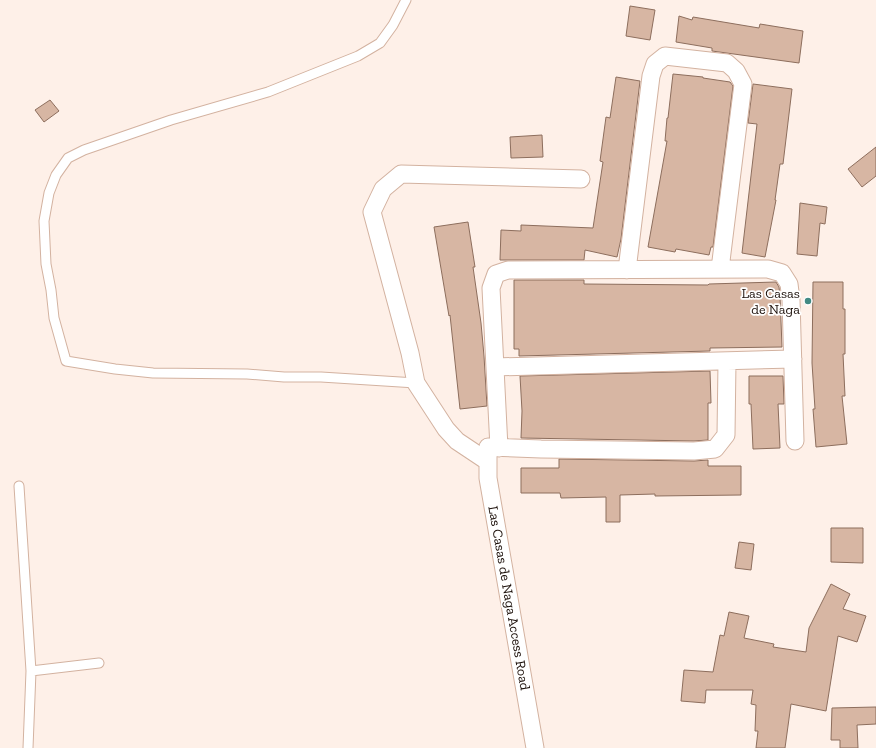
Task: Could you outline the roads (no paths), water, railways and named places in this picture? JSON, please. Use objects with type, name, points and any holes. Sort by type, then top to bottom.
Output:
[{"type":"street","points":[[627,270],[651,76],[655,64],[665,56],[727,63],[736,71],[743,84],[720,269]]},
{"type":"street","points":[[581,179],[401,174],[383,189],[372,212],[410,353],[416,383],[446,429],[457,440],[492,452],[694,451],[715,449],[726,435],[727,362]]},
{"type":"street","name":"Las Casas de Naga Access Road","points":[[535,748],[488,478],[492,452],[495,367],[490,288],[496,274],[508,270],[720,269],[768,269],[782,273],[789,284],[791,300],[795,441]]},
{"type":"street","points":[[495,367],[727,362],[793,359]]},
{"type":"lane","points":[[406,0],[393,25],[380,43],[358,56],[268,92],[171,120],[84,150],[68,158],[56,175],[49,193],[44,221],[46,264],[54,318],[66,361],[115,370],[153,373],[247,374],[416,383]]},
{"type":"lane","points":[[19,486],[31,670],[28,748]]},
{"type":"lane","points":[[31,670],[99,663]]},
{"type":"place","name":"Las Casas de Naga","points":[[808,301]]}]
